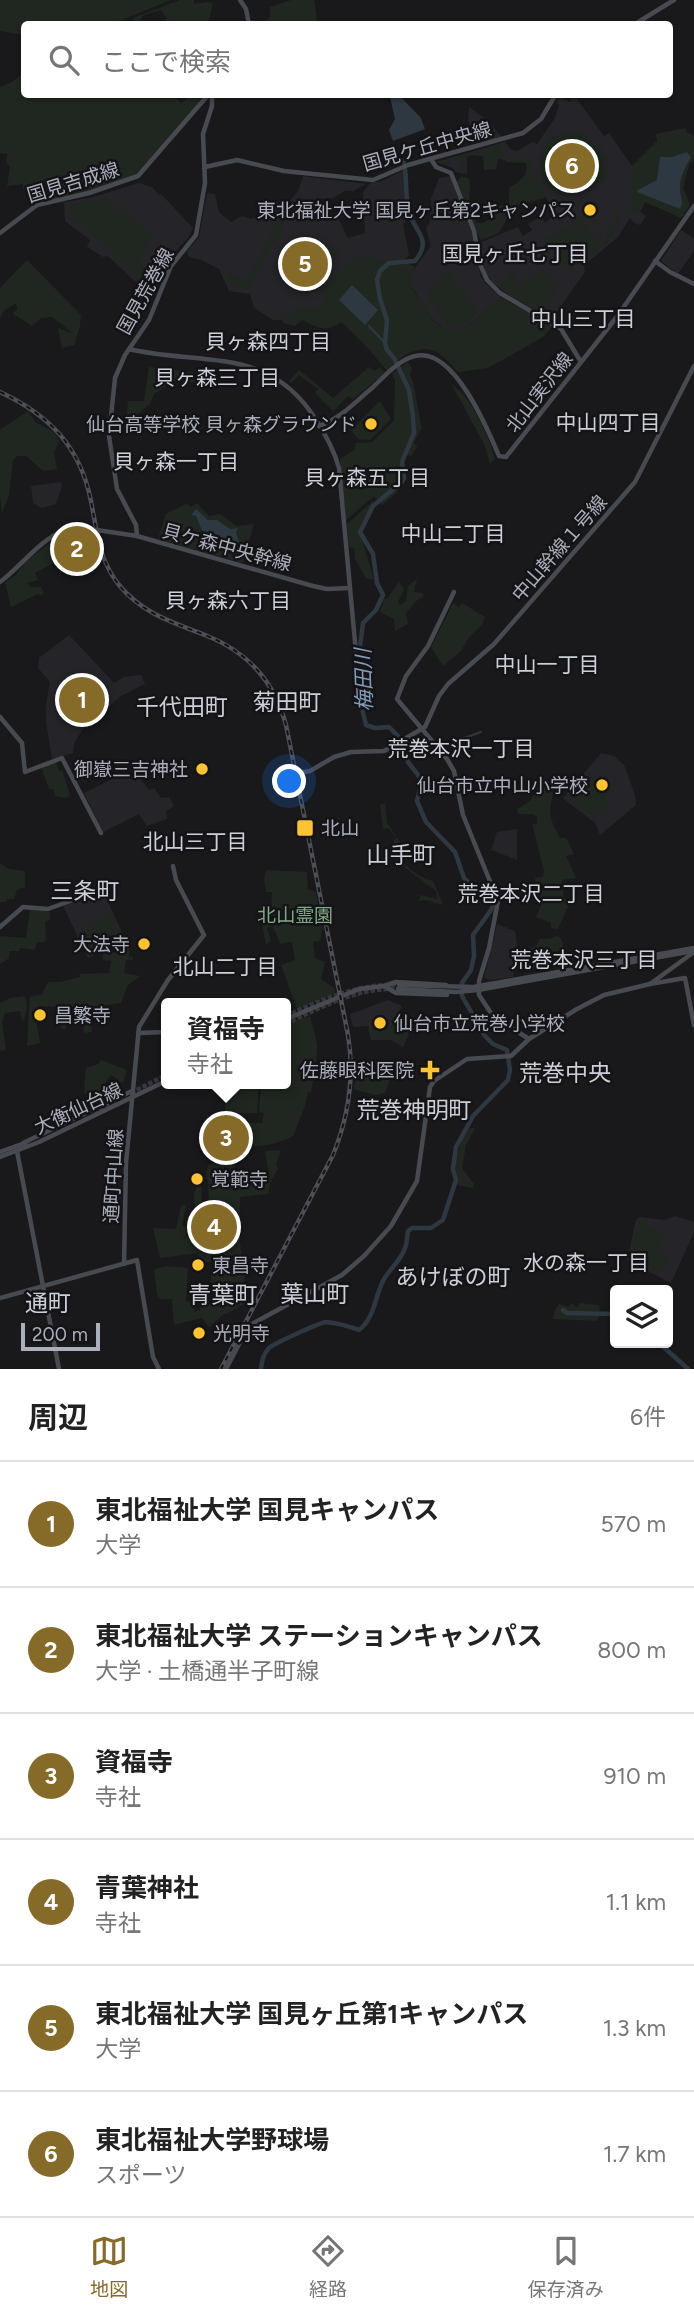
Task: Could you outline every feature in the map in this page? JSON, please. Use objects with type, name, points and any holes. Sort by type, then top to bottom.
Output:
[{"type":"street","points":[[240,0],[246,9],[248,21]]},
{"type":"street","points":[[640,21],[674,0]]},
{"type":"street","name":"国見吉成線","points":[[0,233],[37,205],[89,193],[138,176],[207,98]]},
{"type":"street","name":"国見荒巻線","points":[[137,537],[136,526],[117,489],[109,436],[115,378],[128,349],[149,320],[173,261],[195,235],[205,188],[204,134],[212,106],[211,98]]},
{"type":"street","name":"国見ケ丘中央線","points":[[205,167],[229,160],[241,161],[284,171],[368,181],[386,176],[405,166],[523,133],[541,119],[554,98]]},
{"type":"street","points":[[430,159],[436,167],[451,173],[474,232],[487,280],[500,293],[561,328],[581,362]]},
{"type":"street","name":"北山実沢線","points":[[319,426],[336,418],[400,363],[414,356],[433,356],[443,362],[471,400],[499,456],[504,457],[616,318],[694,206]]},
{"type":"street","points":[[655,261],[694,284]]},
{"type":"street","points":[[128,349],[236,363],[259,369],[287,386],[306,405],[335,453],[339,468],[356,653]]},
{"type":"street","name":"中山幹線１号線","points":[[421,729],[428,723],[439,695],[448,684],[494,644],[635,482],[694,366]]},
{"type":"street","name":"貝ケ森中央幹線","points":[[0,582],[25,558],[61,532],[75,528],[137,537],[313,586],[350,589]]},
{"type":"street","points":[[454,592],[428,646],[406,676],[397,699],[454,771],[463,816],[498,901],[478,988],[482,1002],[493,1016],[529,1039]]},
{"type":"street","points":[[0,717],[22,743],[25,772],[62,758],[101,833]]},
{"type":"street","points":[[291,774],[310,771],[334,757],[357,751],[384,751],[421,729]]},
{"type":"street","name":"通町中山線","points":[[124,1264],[126,1163],[138,1033],[141,1022],[167,980],[204,936],[176,880],[173,866]]},
{"type":"street","points":[[0,927],[23,907],[48,909],[70,901]]},
{"type":"street","points":[[397,989],[478,988],[694,950]]},
{"type":"street","points":[[650,984],[694,950]]},
{"type":"street","points":[[226,1369],[247,1329],[343,1274],[395,1221],[417,1181],[431,1084],[467,1059],[478,1056],[508,1056],[529,1039],[604,995],[650,984],[685,978],[694,1025]]},
{"type":"street","points":[[291,1017],[355,990],[396,982],[440,984],[461,990]]},
{"type":"street","points":[[388,985],[395,991],[406,993],[450,995],[461,990]]},
{"type":"street","points":[[388,985],[406,993]]},
{"type":"street","points":[[397,989],[450,987]]},
{"type":"street","points":[[138,1033],[161,1032]]},
{"type":"street","name":"大衡仙台線","points":[[0,1154],[17,1149],[161,1083]]},
{"type":"street","points":[[23,1143],[132,1094]]},
{"type":"street","name":"大衡仙台線","points":[[17,1149],[23,1143],[93,1112]]},
{"type":"street","points":[[17,1149],[59,1369]]},
{"type":"street","points":[[0,1298],[137,1259],[153,1357],[159,1369]]},
{"type":"shaded area","points":[[390,98],[402,98],[421,118],[425,129],[393,141],[389,130],[395,119]]},
{"type":"shaded area","name":"東北福祉大学 国見ヶ丘第2キャンパス","points":[[558,98],[570,102],[572,98],[576,98],[604,136],[609,133],[632,166],[632,205],[629,211],[635,208],[646,216],[640,225],[630,218],[618,237],[588,262],[584,267],[585,272],[553,317],[557,323],[492,282],[486,273],[479,243],[518,227],[523,236],[532,230],[528,224],[541,216],[545,223],[552,217],[548,200],[542,194],[527,160],[514,162],[498,159],[496,169],[484,170],[483,156],[471,155],[467,157],[467,174],[455,172],[453,168],[436,162],[505,142],[517,151],[533,142],[537,144],[555,118]]},
{"type":"shaded area","name":"東北福祉大学 国見ヶ丘第2キャンパス","points":[[469,107],[487,120],[502,137],[475,143],[468,119]]},
{"type":"shaded area","points":[[687,152],[691,158],[681,179],[680,209],[637,192],[657,180],[660,157],[672,157]]},
{"type":"shaded area","points":[[404,170],[410,216],[403,224],[409,255],[383,285],[340,314],[273,320],[254,308],[250,294],[229,291],[219,269],[189,257],[187,251],[199,237],[207,193],[215,194],[219,212],[231,222],[242,216],[252,219],[274,203],[287,204],[298,191],[303,176],[366,184],[333,198],[320,199],[314,205],[326,215],[337,216],[348,238],[365,233],[363,192],[370,183],[382,181]]},
{"type":"shaded area","points":[[451,176],[475,241],[480,275],[501,297],[463,330],[445,330],[431,318],[409,282],[409,276],[431,246],[426,228],[430,222],[431,199],[439,178]]},
{"type":"shaded area","points":[[139,183],[152,187],[161,194],[193,228],[188,238],[141,287],[108,256],[103,257],[87,247],[90,240],[65,221],[64,202],[90,198]]},
{"type":"shaded area","points":[[681,230],[694,238],[694,250],[678,274],[661,261]]},
{"type":"shaded area","points":[[352,285],[378,310],[365,325],[339,300]]},
{"type":"shaded area","points":[[61,482],[56,504],[42,508],[33,503],[31,486]]},
{"type":"shaded area","points":[[196,509],[208,520],[217,520],[230,529],[238,528],[236,532],[240,545],[238,547],[227,544],[215,533],[203,533],[196,516],[191,515]]},
{"type":"shaded area","points":[[86,536],[87,544],[96,543],[102,562],[89,568],[91,561],[88,554],[62,560],[52,542],[57,544],[60,539]]},
{"type":"shaded area","points":[[69,635],[114,683],[124,677],[141,675],[145,684],[121,696],[83,729],[75,741],[73,753],[52,759],[46,722],[50,682],[38,668],[39,658]]},
{"type":"shaded area","name":"仙台市立中山小学校","points":[[601,753],[614,756],[624,765],[636,805],[600,835],[595,823],[563,798]]},
{"type":"shaded area","points":[[138,776],[149,790],[154,788],[161,798],[169,797],[174,806],[166,811],[167,819],[147,826],[139,814],[103,832],[84,793],[112,779]]},
{"type":"shaded area","points":[[517,829],[517,860],[491,850],[497,832]]},
{"type":"shaded area","points":[[101,887],[125,939],[88,958],[63,906]]},
{"type":"shaded area","points":[[497,924],[515,931],[518,950],[513,977],[491,980],[484,978]]},
{"type":"shaded area","name":"仙台市立荒巻小学校","points":[[388,1000],[402,1006],[397,1016],[412,1027],[403,1047],[391,1040],[371,1040],[368,1026],[353,1027],[350,1014]]},
{"type":"shaded area","points":[[675,1216],[694,1222],[694,1232],[671,1283],[627,1260],[639,1217],[665,1220]]},
{"type":"green space","points":[[0,0],[171,0],[119,21],[21,21],[21,34],[0,31]]},
{"type":"green space","points":[[180,0],[194,0],[194,4],[213,3],[209,21],[164,21],[167,19],[161,10],[144,15],[139,21],[134,21],[133,18]]},
{"type":"green space","points":[[291,0],[314,0],[317,21],[266,21],[270,17],[270,7]]},
{"type":"green space","points":[[21,74],[21,98],[176,98],[181,103],[188,98],[202,99],[136,176],[89,192],[40,201],[35,190],[23,189],[23,184],[7,186],[10,167],[6,162],[7,154],[0,153],[0,87]]},
{"type":"green space","points":[[685,128],[694,136],[694,159],[689,165],[683,188],[690,205],[681,218],[645,202],[640,212],[635,208],[632,212],[629,211],[632,205],[632,166],[657,141],[656,134]]},
{"type":"green space","points":[[562,131],[581,132],[608,157],[605,180],[574,195],[561,195],[551,191],[540,173],[540,161],[550,139]]},
{"type":"green space","points":[[499,145],[506,155],[504,158],[496,157],[494,168],[486,169],[484,155],[466,156],[465,172],[461,172],[460,159],[451,161],[449,166],[438,162]]},
{"type":"green space","points":[[508,158],[529,160],[545,193],[544,198],[512,207],[509,205],[509,188],[522,178],[527,168],[526,163],[505,162]]},
{"type":"green space","points":[[461,176],[470,181],[469,205],[476,223],[487,221],[497,206],[504,206],[509,215],[499,233],[481,240],[479,237],[457,182]]},
{"type":"green space","points":[[107,198],[154,237],[137,259],[150,273],[143,281],[69,213],[72,204]]},
{"type":"green space","points":[[293,206],[252,286],[248,289],[232,285],[225,269],[229,274],[247,280],[280,216]]},
{"type":"green space","points":[[625,210],[612,233],[612,239],[584,262],[568,268],[576,259],[555,266],[543,259],[542,249],[547,238],[580,218],[590,217],[599,222],[602,236],[598,244],[578,258],[605,241],[609,225]],"holes":[[[583,219],[596,222],[600,229],[598,241],[582,220],[549,241],[563,263],[554,264],[545,257],[547,241]]]},
{"type":"green space","points":[[299,231],[342,253],[333,264],[293,242]]},
{"type":"green space","points":[[365,256],[391,263],[407,263],[415,267],[410,280],[411,286],[431,314],[431,319],[445,330],[463,330],[501,297],[553,326],[543,337],[488,368],[458,372],[437,352],[422,349],[409,353],[387,371],[341,322],[326,328],[302,320],[295,326],[283,323],[282,315],[290,316],[303,308],[318,309],[325,303],[323,289],[353,259]]},
{"type":"green space","points":[[27,260],[81,315],[74,345],[62,348],[58,328],[74,334],[52,317],[41,318],[32,326],[13,314],[17,309],[16,303],[4,311],[0,318],[0,288]]},
{"type":"green space","points":[[542,269],[548,272],[534,285],[547,274],[556,285],[561,282],[544,313],[509,293],[497,282],[502,277],[510,279],[507,275],[512,271],[520,283],[516,287]]},
{"type":"green space","points":[[448,272],[478,312],[460,328],[447,324],[425,294]]},
{"type":"green space","points":[[408,362],[412,368],[410,375],[422,428],[414,442],[417,447],[411,456],[405,454],[400,462],[407,478],[396,493],[382,505],[374,496],[346,520],[340,459],[354,450],[356,443],[372,442],[394,421],[395,380],[392,374]]},
{"type":"green space","points":[[149,367],[200,373],[199,383],[176,380],[154,394],[150,404],[126,424],[128,401],[144,401]]},
{"type":"green space","points":[[369,367],[375,371],[380,367],[385,373],[353,399],[348,396],[333,411],[315,393],[318,389],[299,375],[291,383],[289,381],[299,370],[333,398]]},
{"type":"green space","points":[[452,385],[466,398],[479,418],[495,459],[490,464],[484,444]]},
{"type":"green space","name":"仙台高等学校 貝ヶ森グラウンド","points":[[380,401],[391,419],[370,440],[358,439],[351,430]]},
{"type":"green space","points":[[28,411],[35,422],[54,432],[59,441],[54,453],[57,469],[43,471],[26,456],[17,456],[13,460],[9,496],[2,513],[0,430]]},
{"type":"green space","points":[[373,501],[359,528],[374,580],[366,578],[355,559],[354,548],[349,547],[347,524]]},
{"type":"green space","points":[[197,503],[209,516],[220,514],[237,526],[254,524],[243,563],[158,539],[166,514],[186,504],[192,507]]},
{"type":"green space","points":[[52,542],[62,559],[35,573],[38,580],[27,583],[31,587],[41,587],[44,593],[11,607],[5,582],[16,575],[26,561]]},
{"type":"green space","points":[[417,579],[414,592],[424,596],[406,613],[408,624],[395,631],[394,619],[380,612],[384,599],[387,599],[399,582],[404,589],[398,602],[400,605],[406,601],[408,586]]},
{"type":"green space","points":[[453,603],[459,607],[462,603],[485,617],[482,625],[469,637],[461,651],[443,666],[431,647]]},
{"type":"green space","points":[[56,762],[59,771],[62,770],[70,795],[66,798],[55,796],[53,789],[49,789],[41,767]]},
{"type":"green space","points":[[595,776],[614,791],[604,798],[610,807],[595,818],[569,800]]},
{"type":"green space","points":[[534,778],[555,784],[551,817],[560,838],[566,838],[574,854],[566,856],[576,878],[562,880],[564,898],[570,902],[558,929],[551,928],[551,923],[536,917],[541,905],[535,878],[543,877],[544,871],[532,823],[537,825],[537,817],[532,814],[518,814],[517,809],[530,801],[536,792]]},
{"type":"green space","points":[[380,804],[385,804],[387,823],[402,845],[398,853],[400,858],[412,871],[433,881],[443,905],[426,900],[419,901],[420,895],[437,899],[436,891],[395,860],[394,840],[397,838],[388,828],[383,829]]},
{"type":"green space","points":[[0,863],[9,869],[25,871],[25,887],[17,890],[14,899],[6,899],[6,902],[0,902]]},
{"type":"green space","name":"北山霊園","points":[[266,870],[307,872],[308,889],[316,892],[322,928],[320,941],[313,942],[315,958],[325,962],[321,979],[334,988],[335,993],[297,1009],[281,965],[295,960],[292,942],[280,944],[273,926],[267,928],[271,941],[266,945],[259,907],[264,905],[267,915],[271,915],[272,892],[266,892]]},
{"type":"green space","points":[[30,909],[50,912],[50,919],[45,922],[46,939],[44,942],[37,942],[35,950],[20,948],[19,951],[10,951],[9,958],[0,964],[0,936],[26,938]]},
{"type":"green space","points":[[111,913],[123,938],[94,952],[88,950],[81,933],[88,930],[87,925]]},
{"type":"green space","points":[[560,937],[563,943],[563,957],[541,968],[532,967],[528,948],[536,946],[540,939]]},
{"type":"green space","points":[[130,947],[129,956],[133,957],[132,960],[126,960],[124,973],[140,976],[127,986],[121,1003],[85,1008],[85,1018],[88,1024],[91,1024],[92,1032],[84,1033],[81,1005],[65,1008],[66,1029],[61,1029],[61,1024],[56,1022],[57,1007],[39,1006],[39,1012],[35,1013],[40,1043],[27,1046],[30,997],[42,994],[48,982],[80,977],[79,974],[109,973],[111,961],[103,960],[103,953],[120,952],[120,949]]},
{"type":"green space","points":[[25,996],[27,1008],[24,1020],[22,1021],[20,1011],[5,1013],[2,1022],[6,1050],[0,1051],[0,1003],[10,998]]},
{"type":"green space","points":[[310,1016],[317,1045],[311,1092],[308,1092],[293,1136],[268,1145],[241,1147],[243,1127],[248,1126],[248,1123],[262,1123],[264,1113],[259,1112],[261,1089],[291,1089],[291,1022]]},
{"type":"green space","points":[[397,1018],[411,1026],[402,1044],[393,1038],[372,1037],[370,1023]]},
{"type":"green space","points":[[101,1060],[127,1070],[123,1083],[111,1075],[97,1095],[84,1093],[86,1068],[98,1064]]},
{"type":"green space","points":[[357,1075],[389,1075],[387,1079],[390,1081],[385,1093],[375,1095],[353,1089]]},
{"type":"green space","points":[[230,1089],[259,1089],[257,1113],[225,1113],[229,1098],[235,1097],[235,1094],[229,1093]]},
{"type":"green space","points":[[475,1128],[466,1145],[462,1168],[474,1184],[473,1188],[457,1185],[456,1163],[467,1129]]},
{"type":"green space","points":[[281,1150],[276,1165],[278,1169],[268,1194],[240,1197],[240,1241],[245,1281],[220,1289],[210,1288],[211,1275],[219,1262],[203,1262],[199,1253],[160,1258],[153,1228],[176,1229],[181,1206],[186,1205],[182,1225],[187,1227],[186,1237],[200,1234],[203,1241],[210,1239],[209,1233],[219,1230],[217,1222],[207,1223],[203,1206],[195,1208],[194,1194],[198,1183],[201,1183],[202,1202],[209,1202],[206,1178],[208,1165],[235,1158],[235,1181],[269,1175],[265,1151]]},
{"type":"green space","points":[[639,1220],[648,1221],[646,1226],[665,1234],[657,1251],[670,1256],[664,1271],[657,1268],[655,1271],[629,1258]]},
{"type":"green space","points":[[167,1266],[188,1268],[186,1301],[192,1302],[194,1312],[200,1310],[201,1303],[237,1301],[240,1295],[244,1304],[225,1313],[209,1327],[202,1318],[174,1325],[172,1299],[160,1299],[157,1294],[154,1269]]},
{"type":"green space","points":[[580,1303],[599,1305],[600,1311],[562,1311],[567,1315],[600,1314],[597,1321],[553,1319],[559,1304],[578,1307]]},
{"type":"waterway","name":"梅田川","points":[[261,1369],[264,1355],[269,1348],[307,1329],[326,1322],[359,1330],[364,1325],[383,1281],[403,1253],[408,1231],[412,1228],[431,1228],[443,1220],[456,1180],[453,1169],[456,1147],[473,1116],[508,1080],[510,1070],[507,1050],[493,1044],[485,1036],[462,996],[462,983],[471,970],[474,956],[473,935],[491,910],[493,897],[488,890],[469,883],[464,878],[455,852],[426,822],[417,801],[422,780],[408,762],[398,736],[389,727],[375,728],[366,725],[360,700],[364,665],[360,646],[363,623],[376,610],[383,595],[377,583],[373,554],[360,532],[373,506],[402,482],[402,462],[414,433],[409,390],[385,343],[387,320],[377,280],[380,271],[389,263],[415,261],[422,248],[423,242],[408,210],[405,169]]},
{"type":"waterway","points":[[369,326],[385,343]]},
{"type":"waterway","points":[[442,746],[481,732]]},
{"type":"waterway","points":[[235,848],[236,842]]},
{"type":"waterway","points":[[563,1310],[567,1313],[610,1314]]},
{"type":"waterway","points":[[665,1348],[688,1369]]},
{"type":"tunnel","points":[[291,1014],[355,990],[399,985]]},
{"type":"tunnel","points":[[291,1022],[354,995],[398,989]]},
{"type":"tunnel","points":[[131,1093],[161,1078]]},
{"type":"tunnel","points":[[93,1112],[117,1100]]},
{"type":"railway","points":[[0,392],[47,422],[70,448],[86,481],[103,556],[119,585],[148,610],[220,642],[246,659],[274,695],[286,725],[348,1035],[351,1081],[343,1125],[333,1155],[221,1369]]},
{"type":"place","name":"東北福祉大学野球場","points":[[572,166]]},
{"type":"place","name":"東北福祉大学 国見ヶ丘第2キャンパス","points":[[590,210]]},
{"type":"place","name":"東北福祉大学 国見ヶ丘第1キャンパス","points":[[305,264]]},
{"type":"place","name":"仙台高等学校 貝ヶ森グラウンド","points":[[371,424]]},
{"type":"place","name":"東北福祉大学 ステーションキャンパス","points":[[77,549]]},
{"type":"place","name":"東北福祉大学 国見キャンパス","points":[[82,700]]},
{"type":"place","name":"御嶽三吉神社","points":[[202,769]]},
{"type":"place","name":"仙台市立中山小学校","points":[[602,785]]},
{"type":"place","name":"北山","points":[[305,828]]},
{"type":"place","name":"大法寺","points":[[144,944]]},
{"type":"place","name":"昌繁寺","points":[[40,1015]]},
{"type":"place","name":"仙台市立荒巻小学校","points":[[380,1023]]},
{"type":"place","name":"佐藤眼科医院","points":[[430,1070]]},
{"type":"place","name":"資福寺","points":[[226,1138]]},
{"type":"place","name":"覚範寺","points":[[197,1179]]},
{"type":"place","name":"青葉神社","points":[[214,1227]]},
{"type":"place","name":"東昌寺","points":[[198,1265]]},
{"type":"place","name":"光明寺","points":[[199,1333]]},
{"type":"district","name":"国見ヶ丘七丁目","points":[[515,254]]},
{"type":"district","name":"中山三丁目","points":[[583,319]]},
{"type":"district","name":"貝ヶ森四丁目","points":[[268,342]]},
{"type":"district","name":"貝ヶ森三丁目","points":[[217,378]]},
{"type":"district","name":"中山四丁目","points":[[608,423]]},
{"type":"district","name":"貝ヶ森一丁目","points":[[176,462]]},
{"type":"district","name":"貝ヶ森五丁目","points":[[367,478]]},
{"type":"district","name":"中山二丁目","points":[[453,534]]},
{"type":"district","name":"貝ヶ森六丁目","points":[[228,601]]},
{"type":"district","name":"中山一丁目","points":[[547,665]]},
{"type":"district","name":"菊田町","points":[[287,702]]},
{"type":"district","name":"千代田町","points":[[182,707]]},
{"type":"district","name":"荒巻本沢一丁目","points":[[461,749]]},
{"type":"district","name":"北山三丁目","points":[[195,842]]},
{"type":"district","name":"山手町","points":[[401,855]]},
{"type":"district","name":"三条町","points":[[85,891]]},
{"type":"district","name":"荒巻本沢二丁目","points":[[531,894]]},
{"type":"district","name":"荒巻本沢三丁目","points":[[584,960]]},
{"type":"district","name":"北山二丁目","points":[[225,967]]},
{"type":"district","name":"荒巻中央","points":[[565,1073]]},
{"type":"district","name":"荒巻神明町","points":[[414,1110]]},
{"type":"district","name":"水の森一丁目","points":[[586,1263]]},
{"type":"district","name":"あけぼの町","points":[[453,1277]]},
{"type":"district","name":"葉山町","points":[[315,1294]]},
{"type":"district","name":"青葉町","points":[[223,1295]]},
{"type":"district","name":"通町","points":[[48,1303]]}]
